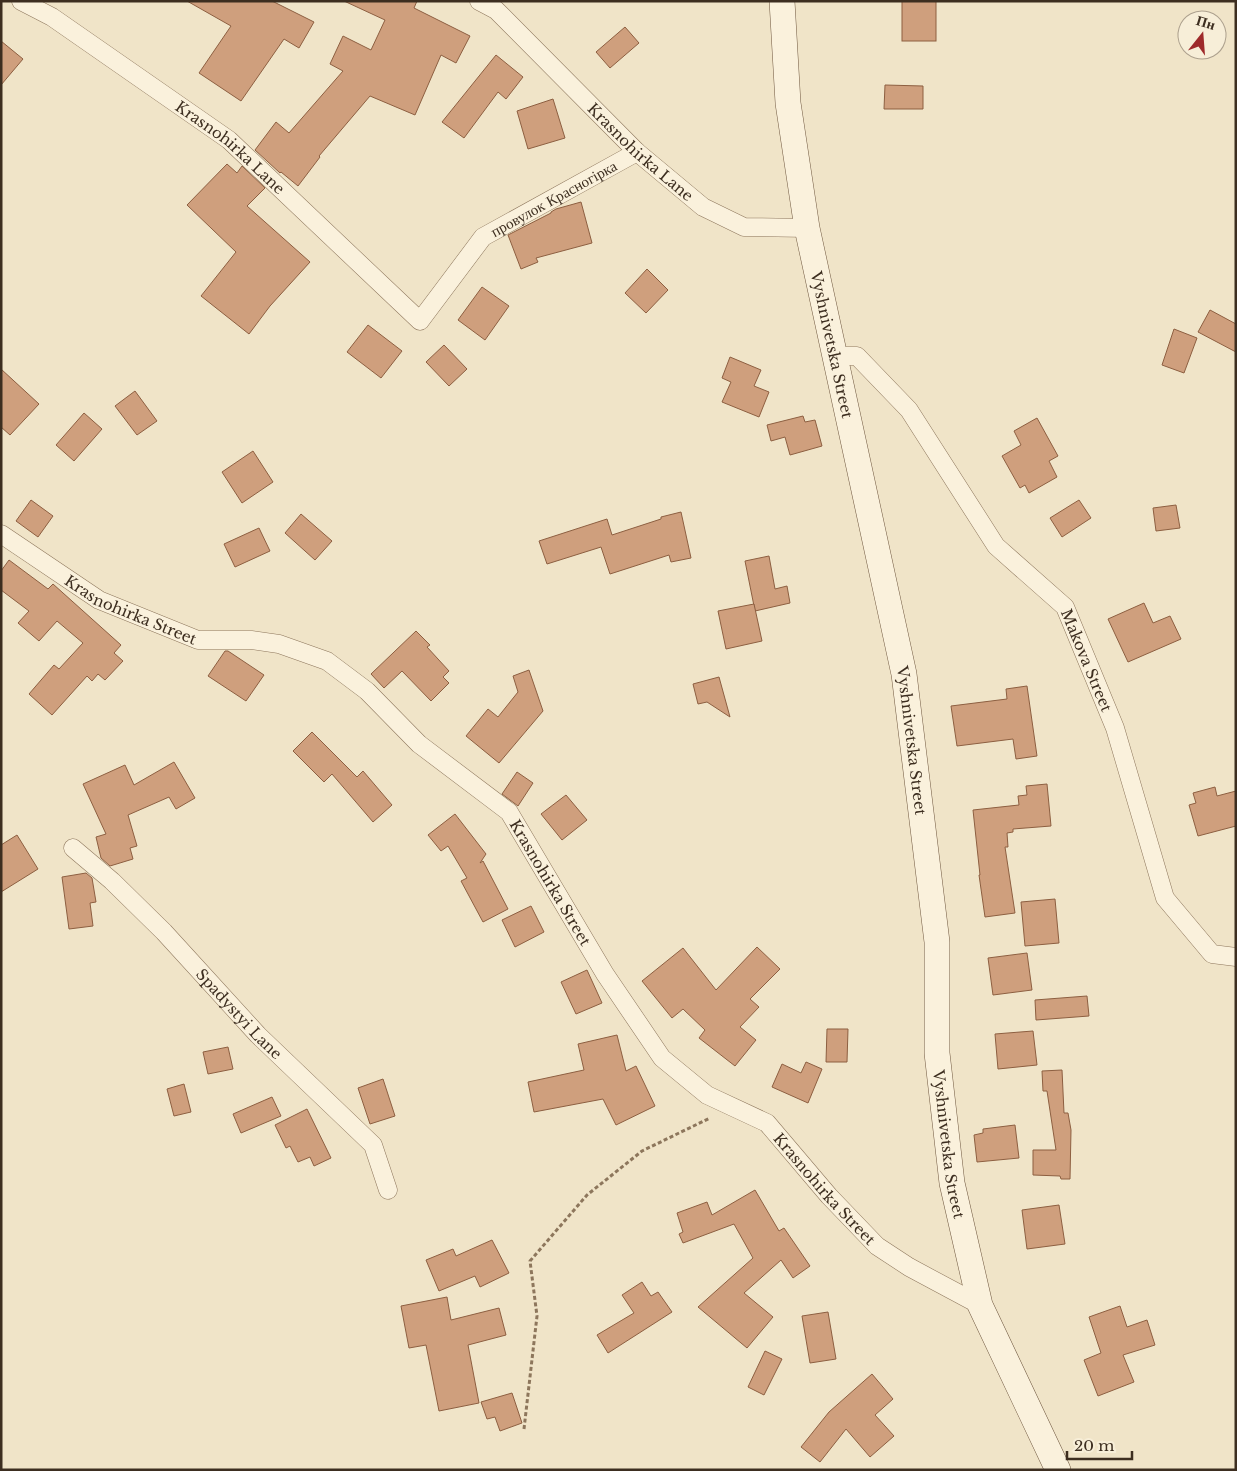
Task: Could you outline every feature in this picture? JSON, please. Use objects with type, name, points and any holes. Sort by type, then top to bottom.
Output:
[{"type":"main road","name":"Vyshnivetska Street","points":[[782,1],[788,103],[807,228],[904,674],[937,942],[937,1053],[951,1174],[980,1305],[1058,1470]]},
{"type":"street","name":"провулок Красногірка","points":[[21,1],[52,17],[229,140],[420,321],[484,237],[637,152]]},
{"type":"street","name":"Krasnohirka Lane","points":[[479,1],[496,10],[637,152],[703,207],[744,227],[807,228]]},
{"type":"street","name":"Makova Street","points":[[835,356],[857,356],[909,410],[996,546],[1065,607],[1115,728],[1165,898],[1212,954],[1236,956]]},
{"type":"street","name":"Krasnohirka Street","points":[[1,534],[99,600],[198,640],[251,640],[279,644],[327,661],[368,692],[419,744],[509,812],[605,974],[662,1058],[707,1095],[767,1123],[829,1196],[878,1246],[909,1267],[980,1305]]},
{"type":"street","name":"Spadystyi Lane","points":[[73,848],[112,881],[158,926],[258,1035],[372,1145],[388,1190]]},
{"type":"path","points":[[524,1429],[537,1316],[530,1261],[587,1195],[642,1151],[733,1107]]},
{"type":"building","points":[[187,1],[272,1],[314,22],[299,48],[284,39],[241,101],[199,73],[231,26]]},
{"type":"building","points":[[344,1],[417,1],[414,8],[470,36],[456,63],[441,55],[415,115],[370,96],[319,156],[298,186],[280,173],[255,150],[276,122],[289,133],[343,71],[330,64],[343,36],[371,50],[385,20]]},
{"type":"building","points":[[902,1],[936,1],[936,41],[902,41]]},
{"type":"building","points":[[625,27],[639,43],[610,68],[596,52]]},
{"type":"building","points":[[1,41],[23,59],[1,85]]},
{"type":"building","points":[[496,55],[523,77],[506,99],[498,92],[464,138],[442,122]]},
{"type":"building","points":[[885,85],[923,86],[923,109],[884,109]]},
{"type":"building","points":[[553,99],[565,138],[528,149],[517,111]]},
{"type":"building","points":[[227,164],[237,173],[242,166],[265,188],[247,206],[310,262],[270,306],[249,334],[201,296],[236,252],[187,205]]},
{"type":"building","points":[[581,202],[592,243],[536,258],[538,262],[521,269],[508,235],[556,209]]},
{"type":"building","points":[[647,269],[668,290],[646,313],[625,293]]},
{"type":"building","points":[[482,287],[509,306],[485,340],[458,320]]},
{"type":"building","points":[[1210,310],[1236,324],[1236,352],[1198,332]]},
{"type":"building","points":[[368,325],[402,351],[381,378],[347,352]]},
{"type":"building","points":[[1174,329],[1197,338],[1184,373],[1162,365]]},
{"type":"building","points":[[444,345],[467,369],[449,386],[426,362]]},
{"type":"building","points":[[730,357],[761,370],[754,386],[769,392],[759,417],[722,402],[731,382],[722,378]]},
{"type":"building","points":[[1,369],[39,404],[10,435],[1,427]]},
{"type":"building","points":[[135,391],[157,421],[137,435],[115,406]]},
{"type":"building","points":[[84,413],[102,429],[74,461],[56,445]]},
{"type":"building","points":[[803,416],[805,422],[815,420],[822,446],[790,455],[785,437],[771,441],[767,425]]},
{"type":"building","points":[[1037,418],[1058,456],[1049,461],[1057,477],[1029,493],[1025,485],[1020,488],[1002,456],[1021,445],[1014,431]]},
{"type":"building","points":[[253,451],[273,482],[242,503],[222,472]]},
{"type":"building","points":[[31,500],[53,516],[38,537],[16,521]]},
{"type":"building","points":[[1079,500],[1091,518],[1062,537],[1050,518]]},
{"type":"building","points":[[1176,505],[1180,528],[1156,531],[1153,508]]},
{"type":"building","points":[[681,512],[691,558],[671,562],[669,555],[610,574],[601,547],[547,564],[539,541],[607,519],[612,535],[661,519],[661,517]]},
{"type":"building","points":[[301,514],[332,541],[315,560],[285,533]]},
{"type":"building","points":[[259,528],[270,551],[235,567],[224,544]]},
{"type":"building","points":[[769,556],[775,589],[787,586],[790,603],[755,611],[745,561]]},
{"type":"building","points":[[9,560],[48,589],[53,584],[121,645],[114,653],[123,661],[105,680],[98,674],[92,681],[87,676],[52,715],[29,694],[54,665],[59,669],[83,643],[57,621],[39,641],[18,623],[29,611],[1,590],[1,571]]},
{"type":"building","points":[[1144,603],[1153,623],[1170,616],[1181,639],[1128,662],[1108,619]]},
{"type":"building","points":[[754,604],[762,641],[726,649],[718,611]]},
{"type":"building","points":[[416,631],[430,645],[427,647],[449,671],[443,677],[449,683],[431,701],[402,671],[384,688],[371,674]]},
{"type":"building","points":[[225,651],[228,651],[264,675],[246,701],[208,676]]},
{"type":"building","points":[[529,670],[543,711],[499,763],[466,736],[488,709],[498,717],[518,692],[513,676]]},
{"type":"building","points":[[719,677],[730,717],[707,702],[698,704],[693,684]]},
{"type":"building","points":[[1027,686],[1037,756],[1016,759],[1013,739],[957,746],[951,706],[1007,699],[1006,689]]},
{"type":"building","points":[[312,732],[357,777],[363,771],[392,805],[373,822],[332,774],[324,782],[293,751]]},
{"type":"building","points":[[174,762],[195,798],[176,809],[169,797],[128,815],[137,846],[130,848],[133,859],[110,866],[101,858],[96,837],[106,834],[83,784],[125,765],[134,785]]},
{"type":"building","points":[[517,772],[533,783],[518,806],[502,794]]},
{"type":"building","points":[[1047,784],[1051,826],[1013,829],[1013,832],[1007,833],[1008,847],[1005,847],[1015,913],[985,917],[973,810],[1019,805],[1018,796],[1027,795],[1026,786]]},
{"type":"building","points":[[1215,787],[1217,796],[1236,791],[1236,826],[1198,836],[1189,805],[1196,803],[1193,793]]},
{"type":"building","points":[[566,795],[587,820],[562,840],[541,814]]},
{"type":"building","points":[[455,814],[486,854],[480,863],[483,861],[508,909],[483,922],[461,881],[467,878],[448,846],[441,851],[428,835]]},
{"type":"building","points":[[17,835],[38,869],[1,892],[1,845]]},
{"type":"building","points":[[86,873],[92,878],[96,902],[90,903],[93,926],[69,929],[62,877]]},
{"type":"building","points":[[1055,899],[1059,943],[1025,946],[1021,902]]},
{"type":"building","points":[[531,906],[544,932],[515,947],[502,920]]},
{"type":"building","points":[[757,947],[780,969],[750,999],[759,1007],[740,1027],[756,1040],[735,1066],[699,1038],[705,1030],[683,1009],[672,1018],[642,981],[683,948],[716,990]]},
{"type":"building","points":[[1027,953],[1032,990],[993,995],[988,958]]},
{"type":"building","points":[[587,970],[602,1003],[576,1014],[561,982]]},
{"type":"building","points":[[1087,996],[1089,1016],[1036,1020],[1035,1000]]},
{"type":"building","points":[[827,1029],[848,1029],[847,1062],[826,1062]]},
{"type":"building","points":[[1033,1031],[1037,1065],[998,1069],[995,1034]]},
{"type":"building","points":[[617,1035],[626,1071],[636,1066],[655,1106],[616,1125],[603,1099],[534,1112],[528,1082],[584,1070],[578,1044]]},
{"type":"building","points":[[228,1047],[233,1069],[208,1074],[203,1052]]},
{"type":"building","points":[[806,1062],[822,1069],[808,1103],[772,1087],[782,1064],[801,1073]]},
{"type":"building","points":[[1062,1070],[1064,1113],[1068,1113],[1071,1130],[1070,1179],[1061,1179],[1060,1176],[1033,1175],[1033,1150],[1056,1150],[1047,1091],[1043,1091],[1042,1071]]},
{"type":"building","points":[[383,1079],[395,1116],[370,1124],[358,1088]]},
{"type":"building","points":[[184,1084],[191,1112],[174,1116],[167,1089]]},
{"type":"building","points":[[272,1097],[281,1116],[241,1133],[233,1114]]},
{"type":"building","points":[[307,1109],[331,1158],[314,1166],[310,1157],[298,1162],[290,1146],[286,1148],[275,1125]]},
{"type":"building","points":[[1015,1125],[1019,1158],[977,1162],[974,1135],[983,1133],[983,1129]]},
{"type":"building","points":[[755,1190],[779,1231],[784,1228],[810,1266],[793,1278],[781,1260],[744,1293],[773,1317],[747,1348],[698,1307],[753,1258],[734,1224],[683,1243],[679,1234],[683,1232],[677,1213],[707,1202],[712,1215]]},
{"type":"building","points":[[1059,1205],[1065,1244],[1027,1249],[1022,1210]]},
{"type":"building","points":[[492,1240],[509,1273],[480,1287],[475,1276],[439,1291],[426,1260],[453,1249],[456,1256]]},
{"type":"building","points":[[642,1282],[651,1296],[658,1292],[672,1312],[608,1353],[597,1335],[634,1313],[622,1295]]},
{"type":"building","points":[[447,1297],[451,1320],[499,1308],[506,1335],[468,1345],[479,1403],[439,1411],[426,1345],[409,1348],[401,1306]]},
{"type":"building","points":[[1120,1306],[1127,1327],[1147,1320],[1155,1345],[1123,1355],[1134,1382],[1098,1396],[1084,1360],[1101,1353],[1089,1317]]},
{"type":"building","points":[[828,1312],[836,1359],[810,1363],[802,1316]]},
{"type":"building","points":[[765,1351],[782,1359],[764,1395],[748,1387]]},
{"type":"building","points":[[872,1374],[893,1399],[875,1415],[894,1436],[870,1457],[846,1429],[820,1462],[801,1447],[829,1412]]},
{"type":"building","points":[[512,1393],[522,1423],[500,1431],[495,1417],[487,1419],[481,1402]]}]
